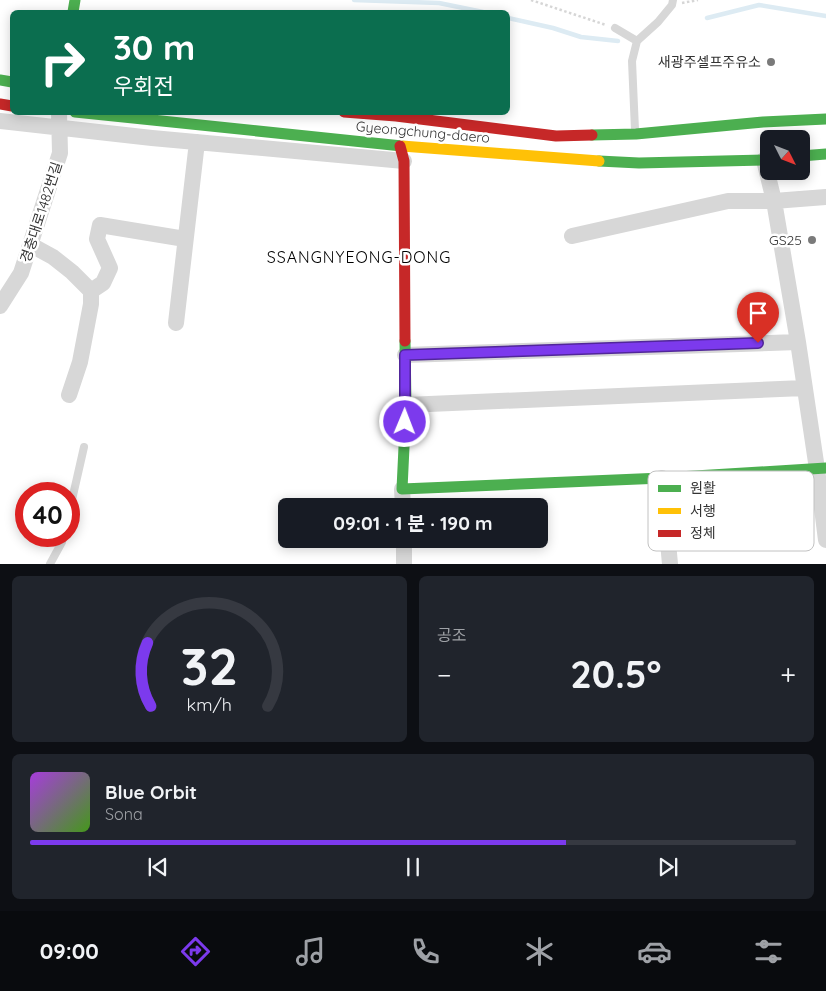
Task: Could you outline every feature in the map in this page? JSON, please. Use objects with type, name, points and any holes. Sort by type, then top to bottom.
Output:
[{"type":"main road","name":"Gyeongchung-daero","points":[[98,115],[402,154],[639,164],[760,160]]},
{"type":"main road","name":"Gyeongchung-daero","points":[[383,115],[556,136],[636,134],[763,122],[826,119]]},
{"type":"main road","points":[[402,154],[406,405],[402,489],[648,479]]},
{"type":"main road","points":[[810,155],[826,154]]},
{"type":"main road","points":[[786,471],[822,469]]},
{"type":"street","points":[[0,120],[59,119],[197,142],[402,154]]},
{"type":"street","name":"경충대로1482번길","points":[[0,306],[21,273],[60,153],[59,119]]},
{"type":"street","points":[[176,324],[197,142]]},
{"type":"street","points":[[770,180],[798,342],[804,388],[822,469],[826,540]]},
{"type":"street","points":[[572,236],[728,201],[774,201],[826,196]]},
{"type":"street","points":[[90,291],[102,282],[110,268],[97,239],[100,225],[185,239]]},
{"type":"street","points":[[30,246],[53,257],[72,272],[90,291],[91,304],[82,352],[69,395]]},
{"type":"street","points":[[405,355],[798,342]]},
{"type":"street","points":[[406,405],[804,388]]},
{"type":"street","points":[[402,489],[403,498]]},
{"type":"street","points":[[404,548],[404,564]]},
{"type":"street","points":[[669,551],[670,564]]},
{"type":"lane","points":[[636,134],[632,61],[637,41],[658,22],[672,5],[672,0]]},
{"type":"lane","points":[[615,28],[637,41]]},
{"type":"lane","points":[[76,482],[84,448]]},
{"type":"lane","points":[[50,564],[59,547]]},
{"type":"path","points":[[531,0],[615,28]]},
{"type":"waterway","points":[[354,0],[439,3],[473,10]]},
{"type":"waterway","points":[[707,18],[759,5],[826,16]]},
{"type":"waterway","points":[[510,18],[553,28],[581,37],[618,41]]},
{"type":"traffic: fast","points":[[73,10],[75,0]]},
{"type":"traffic: fast","points":[[0,80],[10,82]]},
{"type":"traffic: fast","points":[[104,115],[402,146]]},
{"type":"traffic: fast","points":[[592,135],[636,134],[763,122],[826,119]]},
{"type":"traffic: fast","points":[[810,155],[826,154]]},
{"type":"traffic: fast","points":[[599,161],[639,163],[760,160]]},
{"type":"traffic: fast","points":[[405,341],[406,405],[402,489],[648,479]]},
{"type":"traffic: fast","points":[[777,471],[826,468]]},
{"type":"traffic: slow","points":[[402,146],[599,161]]},
{"type":"traffic: jam","points":[[0,104],[10,106]]},
{"type":"traffic: jam","points":[[383,115],[556,136],[592,135]]},
{"type":"traffic: jam","points":[[400,146],[404,161],[405,341]]},
{"type":"place","name":"새광주셀프주유소","points":[[771,62]]},
{"type":"place","name":"GS25","points":[[812,240]]},
{"type":"district","name":"SSANGNYEONG-DONG","points":[[359,257]]},
{"type":"route","points":[[405,422],[405,355],[758,343]]}]
